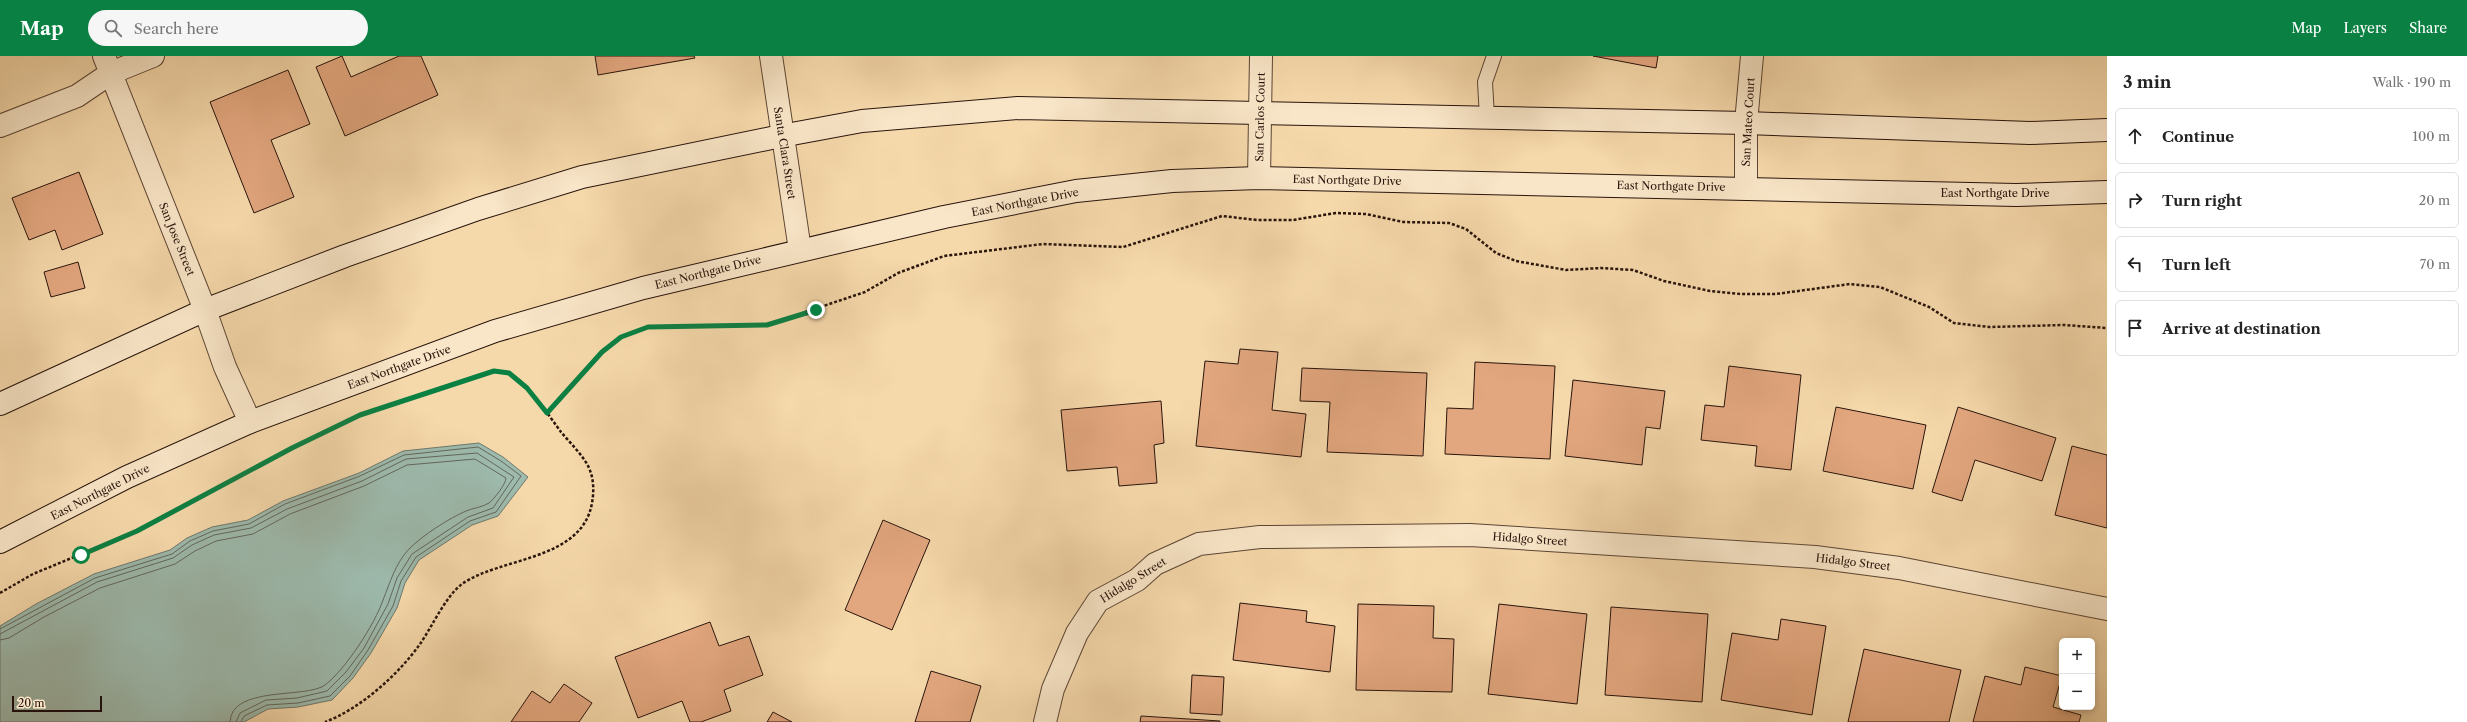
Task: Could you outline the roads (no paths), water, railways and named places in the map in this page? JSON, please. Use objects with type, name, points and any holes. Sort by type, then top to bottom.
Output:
[{"type":"main road","points":[[0,126],[77,96],[107,65],[153,56]]},
{"type":"main road","name":"Santa Clara Street","points":[[771,56],[781,136],[800,250]]},
{"type":"main road","name":"San Carlos Court","points":[[1259,178],[1261,56]]},
{"type":"main road","name":"San Mateo Court","points":[[1746,188],[1746,123],[1752,56]]},
{"type":"main road","name":"San Jose Street","points":[[107,65],[205,310],[224,367],[250,422]]},
{"type":"main road","points":[[0,404],[205,310],[448,220],[582,177],[862,121],[1018,108],[1746,123],[2030,133],[2107,130]]},
{"type":"main road","name":"East Northgate Drive","points":[[0,542],[127,477],[250,422],[495,331],[643,288],[800,250],[1076,191],[1172,181],[1259,178],[2016,195],[2107,192]]},
{"type":"main road","name":"Hidalgo Street","points":[[1044,722],[1053,689],[1077,632],[1098,601],[1137,580],[1155,564],[1199,544],[1260,537],[1470,535],[1814,557],[1899,568],[2107,609]]},
{"type":"lane","points":[[1487,117],[1485,82],[1494,56]]},
{"type":"water","points":[[479,443],[503,457],[528,477],[498,516],[472,525],[419,560],[405,583],[397,608],[371,653],[353,678],[332,700],[298,707],[268,709],[244,722],[0,722],[0,626],[36,604],[94,574],[170,550],[187,538],[212,527],[248,520],[283,501],[359,473],[403,451]]}]
